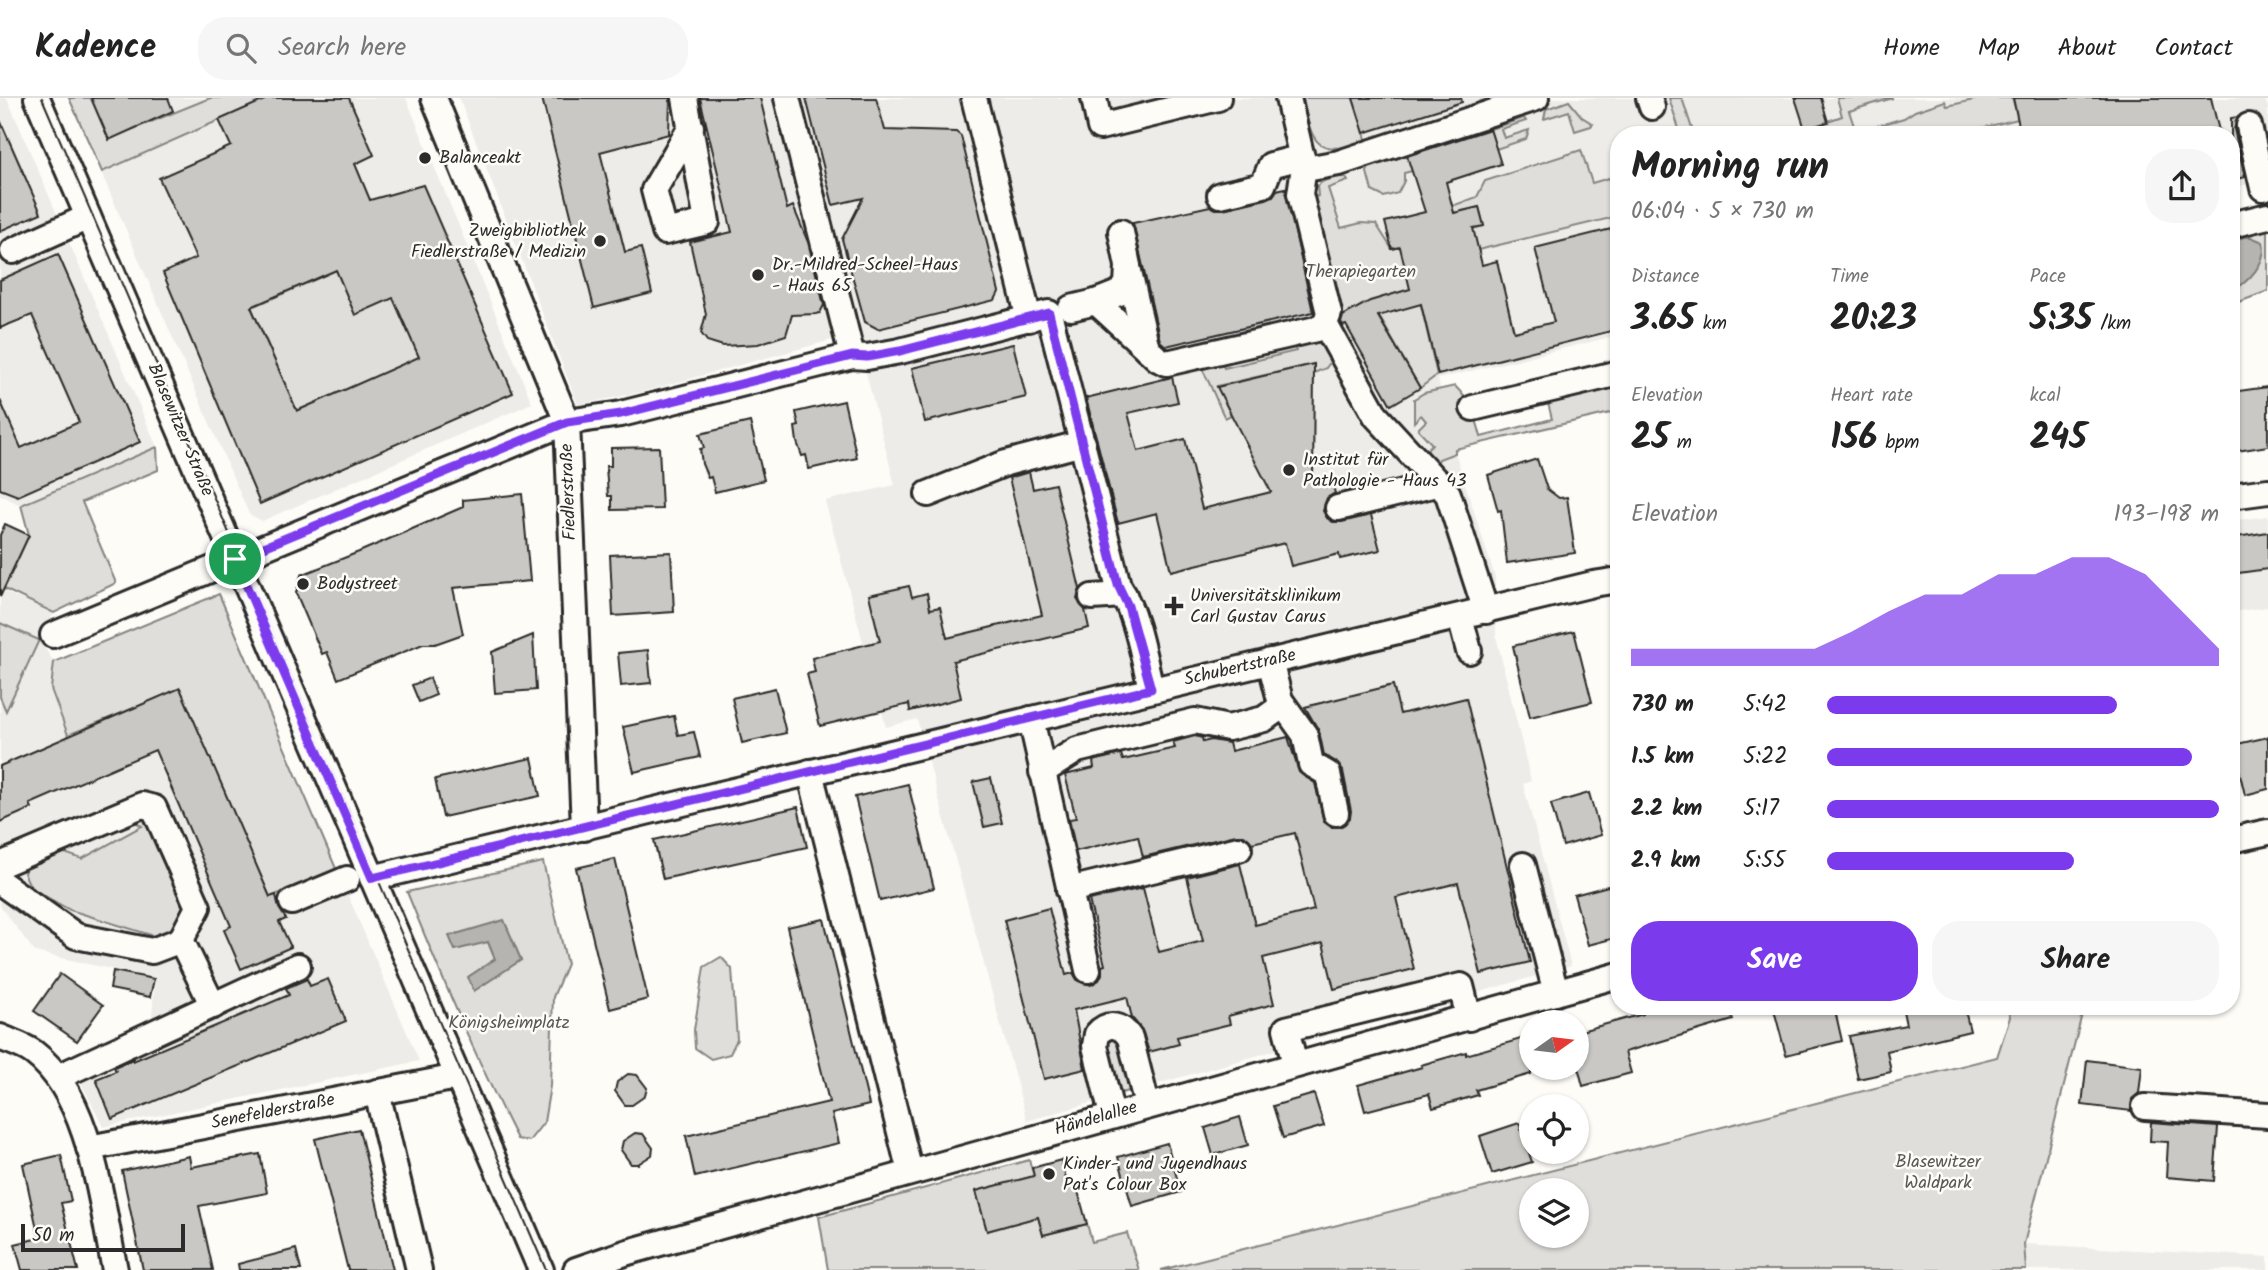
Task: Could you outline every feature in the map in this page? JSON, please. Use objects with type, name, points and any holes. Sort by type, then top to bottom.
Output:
[{"type":"street","name":"Blasewitzer Straße","points":[[37,98],[372,878]]},
{"type":"street","name":"Fiedlerstraße","points":[[433,98],[567,422],[584,828]]},
{"type":"street","points":[[685,98],[691,127]]},
{"type":"street","points":[[787,98],[852,356]]},
{"type":"street","points":[[974,98],[1029,318]]},
{"type":"street","points":[[1094,98],[1100,127],[1206,99]]},
{"type":"street","points":[[1096,302],[1158,359],[1167,363],[1316,329],[1325,324],[1329,313],[1300,194],[1303,162],[1288,98]]},
{"type":"street","points":[[1220,195],[1263,185],[1271,165],[1303,162],[1311,169],[1339,163],[1531,99]]},
{"type":"street","points":[[2249,126],[2263,188],[2268,186]]},
{"type":"street","points":[[2240,223],[2268,216]]},
{"type":"street","points":[[13,251],[88,217]]},
{"type":"street","points":[[1121,232],[1147,349]]},
{"type":"street","points":[[1071,308],[1119,293],[1127,285],[1128,266]]},
{"type":"street","points":[[52,635],[567,422],[621,414],[852,356],[867,357],[900,351],[1049,313],[1118,585],[1124,595],[1142,650],[1151,689]]},
{"type":"street","points":[[1325,324],[1448,494],[1486,611]]},
{"type":"street","points":[[1473,408],[1610,375]]},
{"type":"street","points":[[928,494],[1006,463],[1083,443]]},
{"type":"street","points":[[1338,508],[1440,483]]},
{"type":"street","points":[[2240,495],[2268,491]]},
{"type":"street","name":"Schubertstraße","points":[[372,878],[1151,689],[1610,581]]},
{"type":"street","points":[[1092,597],[1124,595]]},
{"type":"street","points":[[1460,617],[1469,651]]},
{"type":"street","points":[[1269,661],[1282,706],[1305,735],[1311,764],[1328,774],[1336,813]]},
{"type":"street","points":[[1042,772],[1077,750],[1195,721],[1228,728],[1264,719],[1282,706]]},
{"type":"street","points":[[1031,719],[1088,970]]},
{"type":"street","points":[[810,772],[909,1172]]},
{"type":"street","points":[[0,865],[142,804],[154,808],[198,907],[181,940],[152,951],[76,936],[0,883]]},
{"type":"street","points":[[2240,838],[2268,832]]},
{"type":"street","points":[[1069,890],[1239,849]]},
{"type":"street","points":[[1523,865],[1556,993]]},
{"type":"street","points":[[372,878],[541,1270]]},
{"type":"street","points":[[292,902],[347,879]]},
{"type":"street","points":[[181,940],[214,1006]]},
{"type":"street","points":[[58,1077],[298,967]]},
{"type":"street","name":"Händelallee","points":[[576,1270],[628,1252],[909,1172],[1610,978]]},
{"type":"street","points":[[1296,1064],[1286,1029],[1461,986],[1469,1018]]},
{"type":"street","points":[[1112,1115],[1095,1046],[1097,1034],[1109,1026],[1118,1026],[1125,1030],[1130,1038],[1147,1105]]},
{"type":"street","points":[[0,1037],[33,1052],[58,1077],[76,1108],[89,1148],[115,1270]]},
{"type":"street","name":"Senefelderstraße","points":[[89,1148],[457,1077]]},
{"type":"street","points":[[377,1092],[419,1270]]},
{"type":"street","points":[[2145,1107],[2268,1115]]},
{"type":"shaded area","points":[[0,98],[7,98],[157,447],[21,505],[0,495]]},
{"type":"shaded area","points":[[69,98],[406,98],[532,403],[262,521],[249,514]]},
{"type":"shaded area","name":"Universitätsklinikum Carl Gustav Carus","points":[[459,98],[2264,98],[2268,107],[2268,178],[2240,186],[2240,126],[1610,126],[1610,337],[1438,379],[1454,449],[1495,577],[1496,636],[1531,781],[1523,784],[1571,966],[1027,1121],[917,719],[886,727],[825,501],[895,485],[865,369],[846,336],[642,392],[578,405]]},
{"type":"shaded area","points":[[2251,237],[2263,242],[2264,250],[2260,264],[2240,286],[2240,238]]},
{"type":"shaded area","points":[[2268,516],[2268,607],[2240,611],[2240,520]]},
{"type":"shaded area","points":[[0,590],[54,613],[39,640],[54,662],[219,594],[419,1061],[103,1127],[72,1064],[151,1028],[155,979],[35,952],[0,906]]},
{"type":"shaded area","points":[[504,920],[521,960],[474,991],[468,977],[495,959],[488,942],[455,950],[449,936]]},
{"type":"shaded area","points":[[2024,1244],[2268,1257],[2268,1270],[2026,1270]]},
{"type":"green space","points":[[69,98],[91,98],[109,139],[210,98],[265,100],[102,172]]},
{"type":"green space","points":[[1303,98],[1353,98],[1367,142],[1337,148],[1319,143],[1310,127]]},
{"type":"green space","points":[[1669,98],[1682,98],[1691,126],[1678,126]]},
{"type":"green space","points":[[1837,98],[1893,98],[1849,111],[1854,126],[1814,126],[1842,116]]},
{"type":"green space","points":[[1982,98],[2021,98],[2013,100],[2018,119],[1990,126],[1877,126],[1945,101],[1947,106]]},
{"type":"green space","points":[[1569,101],[1582,117],[1593,124],[1591,126],[1575,131],[1569,111],[1544,119],[1546,109]]},
{"type":"green space","points":[[1524,118],[1526,121],[1501,129],[1504,138],[1529,130],[1526,139],[1496,149],[1490,129]]},
{"type":"green space","name":"Therapiegarten","points":[[1581,150],[1592,183],[1610,178],[1610,218],[1478,250],[1415,279],[1437,375],[1420,388],[1379,316],[1369,317],[1362,305],[1341,317],[1312,198],[1318,196],[1317,186],[1320,184],[1335,178],[1346,178],[1348,181],[1328,188],[1341,228],[1361,223],[1376,224],[1392,249],[1484,226],[1479,207],[1454,213],[1452,206],[1477,197],[1485,181]]},
{"type":"green space","points":[[1407,155],[1412,171],[1404,173],[1404,181],[1398,193],[1384,197],[1372,191],[1367,172],[1369,167]]},
{"type":"green space","points":[[358,218],[427,374],[402,365],[280,418],[289,393],[235,270],[264,302],[362,259]]},
{"type":"green space","points":[[2268,226],[2268,291],[2240,302],[2240,233]]},
{"type":"green space","points":[[1319,341],[1325,343],[1333,358],[1326,368],[1314,373],[1313,364],[1217,386],[1231,415],[1225,418],[1201,367],[1222,362],[1224,368],[1296,351],[1294,344]]},
{"type":"green space","points":[[1610,385],[1610,413],[1455,449],[1455,453],[1439,459],[1436,465],[1421,456],[1432,444],[1418,429],[1426,421],[1421,415],[1414,422],[1414,399],[1424,393],[1455,386],[1472,409],[1481,437],[1552,419],[1547,399]]},
{"type":"green space","points":[[157,447],[158,470],[82,502],[116,583],[54,613],[4,589],[29,535],[21,505]]},
{"type":"green space","points":[[219,594],[337,871],[270,897],[180,689],[68,735],[51,689],[54,662]]},
{"type":"green space","points":[[0,623],[39,640],[6,711],[0,697]]},
{"type":"green space","points":[[145,813],[190,901],[182,926],[154,936],[70,910],[31,888],[24,873],[30,860],[56,850],[82,859],[142,826],[128,818]]},
{"type":"green space","name":"Königsheimplatz","points":[[543,862],[567,964],[553,997],[550,1086],[544,1122],[529,1141],[517,1139],[502,1109],[459,1017],[407,892]],"holes":[[[504,921],[521,960],[468,977],[495,959],[488,942],[450,937]]]},
{"type":"green space","points":[[721,957],[732,969],[737,1039],[730,1054],[711,1059],[695,1048],[694,1030],[704,967]]},
{"type":"green space","name":"Blasewitzer Waldpark","points":[[2010,1015],[2082,1015],[2024,1244],[2026,1270],[1161,1270],[1519,1179],[1519,1248],[1589,1248],[1589,1178],[1522,1178],[1577,1164],[1589,1164],[1589,1161],[1997,1057]]},
{"type":"green space","points":[[1119,1034],[1136,1089],[1114,1095],[1103,1039]]},
{"type":"green space","points":[[1029,1160],[1034,1176],[976,1191],[987,1231],[1038,1217],[1043,1235],[1087,1224],[1092,1242],[1127,1233],[1139,1270],[828,1270],[819,1217]]},
{"type":"building","points":[[91,98],[168,98],[173,111],[109,140]]},
{"type":"building","points":[[269,98],[349,98],[374,155],[355,164],[370,200],[423,185],[513,393],[260,504],[163,273],[196,258],[159,178],[231,146],[219,120]],"holes":[[[336,270],[355,315],[393,298],[419,357],[297,411],[251,307]]]},
{"type":"building","points":[[542,98],[670,98],[669,134],[600,152],[625,252],[641,248],[652,293],[594,308]]},
{"type":"building","name":"Dr.-Mildred-Scheel-Haus - Haus 65","points":[[700,98],[760,98],[787,209],[793,206],[808,242],[824,305],[820,313],[792,315],[786,335],[758,344],[723,346],[707,341],[701,333],[706,314],[690,242],[732,232]]},
{"type":"building","points":[[806,98],[876,98],[885,130],[956,132],[961,136],[999,292],[995,300],[878,329],[865,322],[842,239],[863,198],[833,205]]},
{"type":"building","points":[[1353,98],[1461,98],[1462,102],[1364,133]]},
{"type":"building","points":[[1795,98],[1821,98],[1828,122],[1804,126]]},
{"type":"building","points":[[2013,98],[2211,98],[2218,126],[2019,126]]},
{"type":"building","points":[[2238,117],[2235,126],[2231,126],[2231,118]]},
{"type":"building","points":[[0,120],[41,213],[0,231]]},
{"type":"building","points":[[1490,129],[1501,164],[1446,182],[1454,213],[1479,207],[1484,226],[1473,228],[1482,265],[1497,261],[1514,332],[1554,322],[1535,248],[1610,229],[1610,331],[1438,375],[1421,304],[1378,316],[1420,388],[1391,405],[1346,325],[1341,323],[1343,316],[1370,301],[1410,289],[1400,247],[1392,249],[1385,222],[1425,212],[1407,156]]},
{"type":"building","points":[[2240,155],[2245,177],[2240,178]]},
{"type":"building","points":[[1285,188],[1313,312],[1166,346],[1160,341],[1133,223],[1210,206],[1223,209],[1266,199],[1273,196],[1277,190]]},
{"type":"building","points":[[58,254],[140,442],[18,496],[0,489],[0,400],[21,448],[79,422],[32,315],[0,328],[0,280]]},
{"type":"building","points":[[1013,344],[1026,397],[925,422],[912,368]]},
{"type":"building","name":"Institut für Pathologie - Haus 43","points":[[1314,364],[1313,485],[1331,480],[1335,493],[1327,498],[1323,511],[1333,522],[1371,515],[1380,550],[1340,559],[1339,554],[1291,566],[1285,543],[1171,571],[1157,513],[1118,523],[1086,398],[1172,377],[1178,402],[1128,413],[1138,451],[1185,439],[1202,509],[1271,492],[1217,387]]},
{"type":"building","points":[[2268,387],[2268,446],[2240,451],[2240,391]]},
{"type":"building","points":[[844,401],[857,458],[809,469],[806,455],[802,456],[797,442],[795,427],[799,426],[796,412]]},
{"type":"building","points":[[750,422],[764,480],[715,492],[711,477],[708,478],[702,464],[700,449],[704,448],[700,434]]},
{"type":"building","points":[[659,447],[662,509],[612,510],[606,466],[611,466],[611,448]]},
{"type":"building","points":[[1537,459],[1547,489],[1559,498],[1567,497],[1575,553],[1507,563],[1501,510],[1498,511],[1488,475]]},
{"type":"building","points":[[1029,472],[1033,489],[1055,484],[1080,589],[1077,599],[1085,610],[1089,628],[953,661],[961,698],[910,711],[909,704],[820,726],[807,674],[815,672],[812,658],[880,641],[869,595],[909,586],[912,597],[927,593],[930,609],[940,607],[947,638],[1042,615],[1009,478]]},
{"type":"building","points":[[522,494],[530,581],[453,588],[463,634],[435,644],[423,644],[338,679],[327,652],[322,654],[296,593],[301,575],[463,507],[463,500]]},
{"type":"building","points":[[5,524],[29,535],[0,597],[0,535]]},
{"type":"building","points":[[2268,532],[2268,569],[2240,573],[2240,537]]},
{"type":"building","points":[[671,552],[674,612],[613,616],[610,555]]},
{"type":"building","points":[[1574,631],[1592,702],[1530,717],[1513,646]]},
{"type":"building","points":[[533,635],[536,690],[495,693],[492,652]]},
{"type":"building","points":[[648,650],[651,683],[621,686],[618,653]]},
{"type":"building","points":[[430,678],[436,695],[419,702],[412,685]]},
{"type":"building","points":[[1393,685],[1400,714],[1466,698],[1530,962],[1481,974],[1458,883],[1396,898],[1414,969],[1334,989],[1323,943],[1263,958],[1274,1004],[1228,1016],[1230,1024],[1177,1037],[1179,1044],[1149,1052],[1142,1030],[1132,1018],[1127,997],[1074,1010],[1085,1069],[1044,1079],[1004,920],[1049,908],[1066,975],[1073,973],[1078,981],[1091,985],[1099,980],[1102,966],[1105,965],[1089,900],[1143,888],[1159,952],[1203,941],[1187,877],[1240,864],[1255,925],[1314,910],[1295,833],[1252,843],[1244,835],[1236,835],[1143,857],[1138,836],[1076,851],[1069,819],[1076,818],[1065,775],[1094,768],[1093,761],[1121,754],[1123,760],[1175,748],[1173,742],[1195,736],[1202,738],[1203,742],[1211,740],[1229,743],[1231,751],[1288,737],[1299,772],[1315,783],[1324,822],[1331,827],[1340,827],[1350,818],[1351,811],[1343,771],[1336,762],[1324,755],[1319,731],[1305,707]]},
{"type":"building","points":[[180,688],[270,897],[276,895],[279,908],[286,919],[279,922],[291,947],[241,969],[224,930],[231,926],[155,750],[30,804],[32,808],[0,822],[0,766]]},
{"type":"building","points":[[775,688],[786,733],[742,743],[732,698]]},
{"type":"building","points":[[674,716],[678,735],[694,732],[700,757],[634,772],[623,727]]},
{"type":"building","points":[[2268,737],[2268,789],[2245,795],[2240,774],[2240,743]]},
{"type":"building","points":[[532,758],[540,796],[443,817],[435,779]]},
{"type":"building","points":[[991,778],[1002,823],[984,827],[973,782]]},
{"type":"building","points":[[908,784],[934,888],[880,901],[855,797]]},
{"type":"building","points":[[1589,793],[1601,835],[1563,846],[1551,804]]},
{"type":"building","points":[[798,807],[807,847],[663,879],[654,840]]},
{"type":"building","points":[[615,859],[648,999],[610,1009],[576,868]]},
{"type":"building","points":[[1610,886],[1610,939],[1588,945],[1574,895]]},
{"type":"building","points":[[824,919],[869,1105],[832,1114],[839,1143],[695,1177],[686,1136],[829,1102],[787,927]]},
{"type":"building","points":[[113,971],[154,979],[150,997],[110,989]]},
{"type":"building","points":[[60,974],[103,1005],[77,1041],[34,1011]]},
{"type":"building","points":[[307,979],[310,986],[328,979],[346,1021],[112,1119],[96,1079],[116,1071],[114,1067],[289,995],[286,988]]},
{"type":"building","points":[[1639,1015],[1732,1015],[1733,1020],[1625,1052],[1631,1073],[1583,1086],[1581,1080],[1589,1080],[1589,1029]]},
{"type":"building","points":[[1775,1015],[1836,1015],[1842,1041],[1786,1055]]},
{"type":"building","points":[[1904,1015],[1966,1015],[1970,1031],[1887,1051],[1891,1072],[1858,1079],[1849,1036],[1906,1025]]},
{"type":"building","points":[[1519,1040],[1519,1077],[1476,1090],[1478,1095],[1433,1108],[1429,1094],[1365,1111],[1358,1085],[1466,1052],[1466,1055]]},
{"type":"building","points":[[2087,1060],[2142,1067],[2139,1093],[2132,1099],[2131,1111],[2082,1105]]},
{"type":"building","points":[[628,1074],[637,1075],[647,1088],[645,1096],[632,1105],[625,1105],[615,1091],[617,1082]]},
{"type":"building","points":[[1314,1094],[1324,1126],[1283,1138],[1273,1106]]},
{"type":"building","points":[[1240,1117],[1248,1145],[1213,1155],[1205,1128]]},
{"type":"building","points":[[2151,1122],[2218,1127],[2214,1181],[2166,1177],[2168,1142],[2150,1141]]},
{"type":"building","points":[[1519,1123],[1519,1164],[1525,1164],[1492,1174],[1480,1136]]},
{"type":"building","points":[[359,1129],[393,1270],[348,1270],[315,1139]]},
{"type":"building","points":[[635,1133],[643,1134],[653,1148],[652,1155],[638,1164],[631,1164],[621,1150],[623,1141]]},
{"type":"building","points":[[1167,1143],[1181,1192],[1132,1206],[1118,1157]]},
{"type":"building","points":[[260,1154],[267,1193],[199,1206],[213,1270],[143,1270],[122,1171],[189,1156],[191,1167]]},
{"type":"building","points":[[61,1155],[71,1201],[61,1203],[78,1270],[22,1270],[15,1244],[39,1238],[23,1164]]},
{"type":"building","points":[[1061,1160],[1068,1186],[1076,1184],[1087,1224],[1043,1235],[1038,1217],[987,1231],[976,1191],[1034,1176],[1032,1168]]},
{"type":"building","points":[[296,1249],[301,1270],[239,1270],[238,1264]]},
{"type":"tram line","points":[[42,98],[546,1270]]},
{"type":"place","name":"Balanceakt","points":[[425,158]]},
{"type":"place","name":"Zweigbibliothek Fiedlerstraße / Medizin","points":[[600,241]]},
{"type":"place","name":"Dr.-Mildred-Scheel-Haus - Haus 65","points":[[758,275]]},
{"type":"place","name":"Institut für Pathologie - Haus 43","points":[[1289,470]]},
{"type":"place","name":"Bodystreet","points":[[303,584]]},
{"type":"place","name":"Universitätsklinikum Carl Gustav Carus","points":[[1174,606]]},
{"type":"place","name":"Kinder- und Jugendhaus Pat's Colour Box","points":[[1049,1174]]},
{"type":"route","points":[[1049,313],[1118,585],[1124,595],[1142,650],[1151,689],[372,878],[235,559],[567,422],[621,414],[852,356],[867,357],[900,351],[1049,313]]}]
